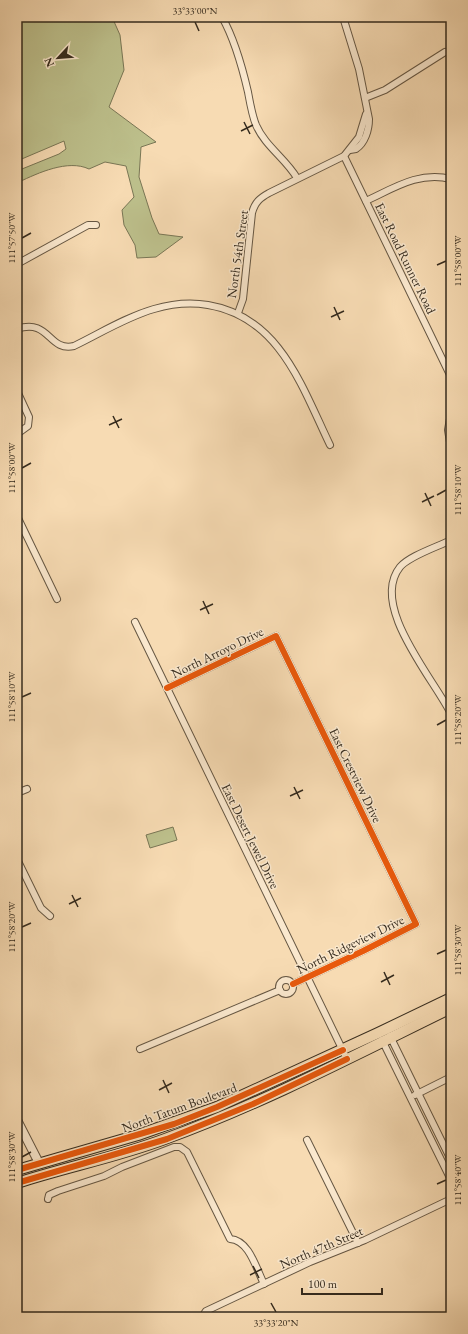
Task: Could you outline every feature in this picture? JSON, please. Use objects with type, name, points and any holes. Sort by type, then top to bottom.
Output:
[{"type":"main road","name":"North Tatum Boulevard","points":[[385,1035],[451,998]]},
{"type":"main road","name":"North Tatum Boulevard","points":[[17,1170],[181,1121],[345,1054],[385,1035],[451,1008]]},
{"type":"main road","name":"North Tatum Boulevard","points":[[17,1183],[156,1142],[253,1104],[345,1054]]},
{"type":"main road","points":[[39,1163],[44,1165],[54,1165],[139,1142],[156,1142]]},
{"type":"street","points":[[222,17],[231,35],[239,57],[256,124],[266,141],[292,170],[297,178]]},
{"type":"street","points":[[343,17],[365,98],[366,114],[369,125],[363,142],[356,150],[350,150],[344,156]]},
{"type":"street","points":[[365,98],[385,90],[445,52]]},
{"type":"street","name":"North 54th Street","points":[[17,328],[26,326],[38,327],[60,346],[67,348],[142,313],[166,305],[202,304],[238,313],[244,299],[252,213],[258,200],[297,178],[344,156]]},
{"type":"street","name":"East Road Runner Road","points":[[344,156],[451,377]]},
{"type":"street","points":[[366,202],[410,180],[435,176],[451,180]]},
{"type":"street","points":[[17,264],[88,225],[96,225]]},
{"type":"street","points":[[238,313],[267,334],[279,347],[288,360],[330,445]]},
{"type":"street","points":[[17,390],[29,417],[28,426],[17,434]]},
{"type":"street","points":[[451,413],[448,430],[451,448]]},
{"type":"street","points":[[17,516],[57,599]]},
{"type":"street","points":[[451,540],[404,563],[395,574],[392,583],[394,608],[400,630],[451,714]]},
{"type":"street","name":"East Desert Jewel Drive","points":[[135,622],[306,978],[345,1054]]},
{"type":"street","name":"North Arroyo Drive","points":[[167,688],[276,636]]},
{"type":"street","name":"East Crestview Drive","points":[[276,636],[416,924]]},
{"type":"street","points":[[17,793],[27,789]]},
{"type":"street","points":[[17,858],[42,908],[50,916]]},
{"type":"street","name":"North Ridgeview Drive","points":[[293,984],[416,924]]},
{"type":"street","name":"North Ridgeview Drive","points":[[280,990],[279,986],[283,980],[288,980],[293,984]]},
{"type":"street","name":"North Ridgeview Drive","points":[[280,990],[286,994],[290,993],[293,989],[293,984]]},
{"type":"street","name":"North Ridgeview Drive","points":[[140,1049],[280,990]]},
{"type":"street","points":[[385,1035],[418,1093],[451,1160]]},
{"type":"street","points":[[385,1035],[410,1097],[451,1180]]},
{"type":"street","points":[[410,1097],[451,1077]]},
{"type":"street","points":[[17,1120],[39,1163]]},
{"type":"street","points":[[307,1140],[358,1243]]},
{"type":"street","points":[[48,1199],[49,1195],[58,1191],[104,1176],[126,1165],[180,1147],[187,1152],[230,1239],[238,1239],[244,1245],[264,1284]]},
{"type":"street","name":"North 47th Street","points":[[202,1317],[206,1312],[264,1284],[358,1243],[451,1199]]},
{"type":"green space","points":[[17,17],[112,17],[120,35],[124,70],[109,107],[156,142],[141,147],[139,177],[152,218],[159,234],[183,237],[156,257],[137,258],[135,245],[124,225],[122,210],[134,197],[126,166],[105,162],[89,169],[81,166],[63,166],[44,171],[19,182],[17,186],[17,171],[59,154],[66,149],[64,141],[17,161]]},
{"type":"green space","points":[[173,827],[177,840],[150,848],[146,835]]},
{"type":"cycle path","points":[[167,688],[276,636],[416,924],[293,984]]},
{"type":"cycle path","points":[[17,1170],[174,1124],[217,1107],[343,1050]]},
{"type":"cycle path","points":[[17,1183],[167,1139],[253,1104],[347,1059]]}]
